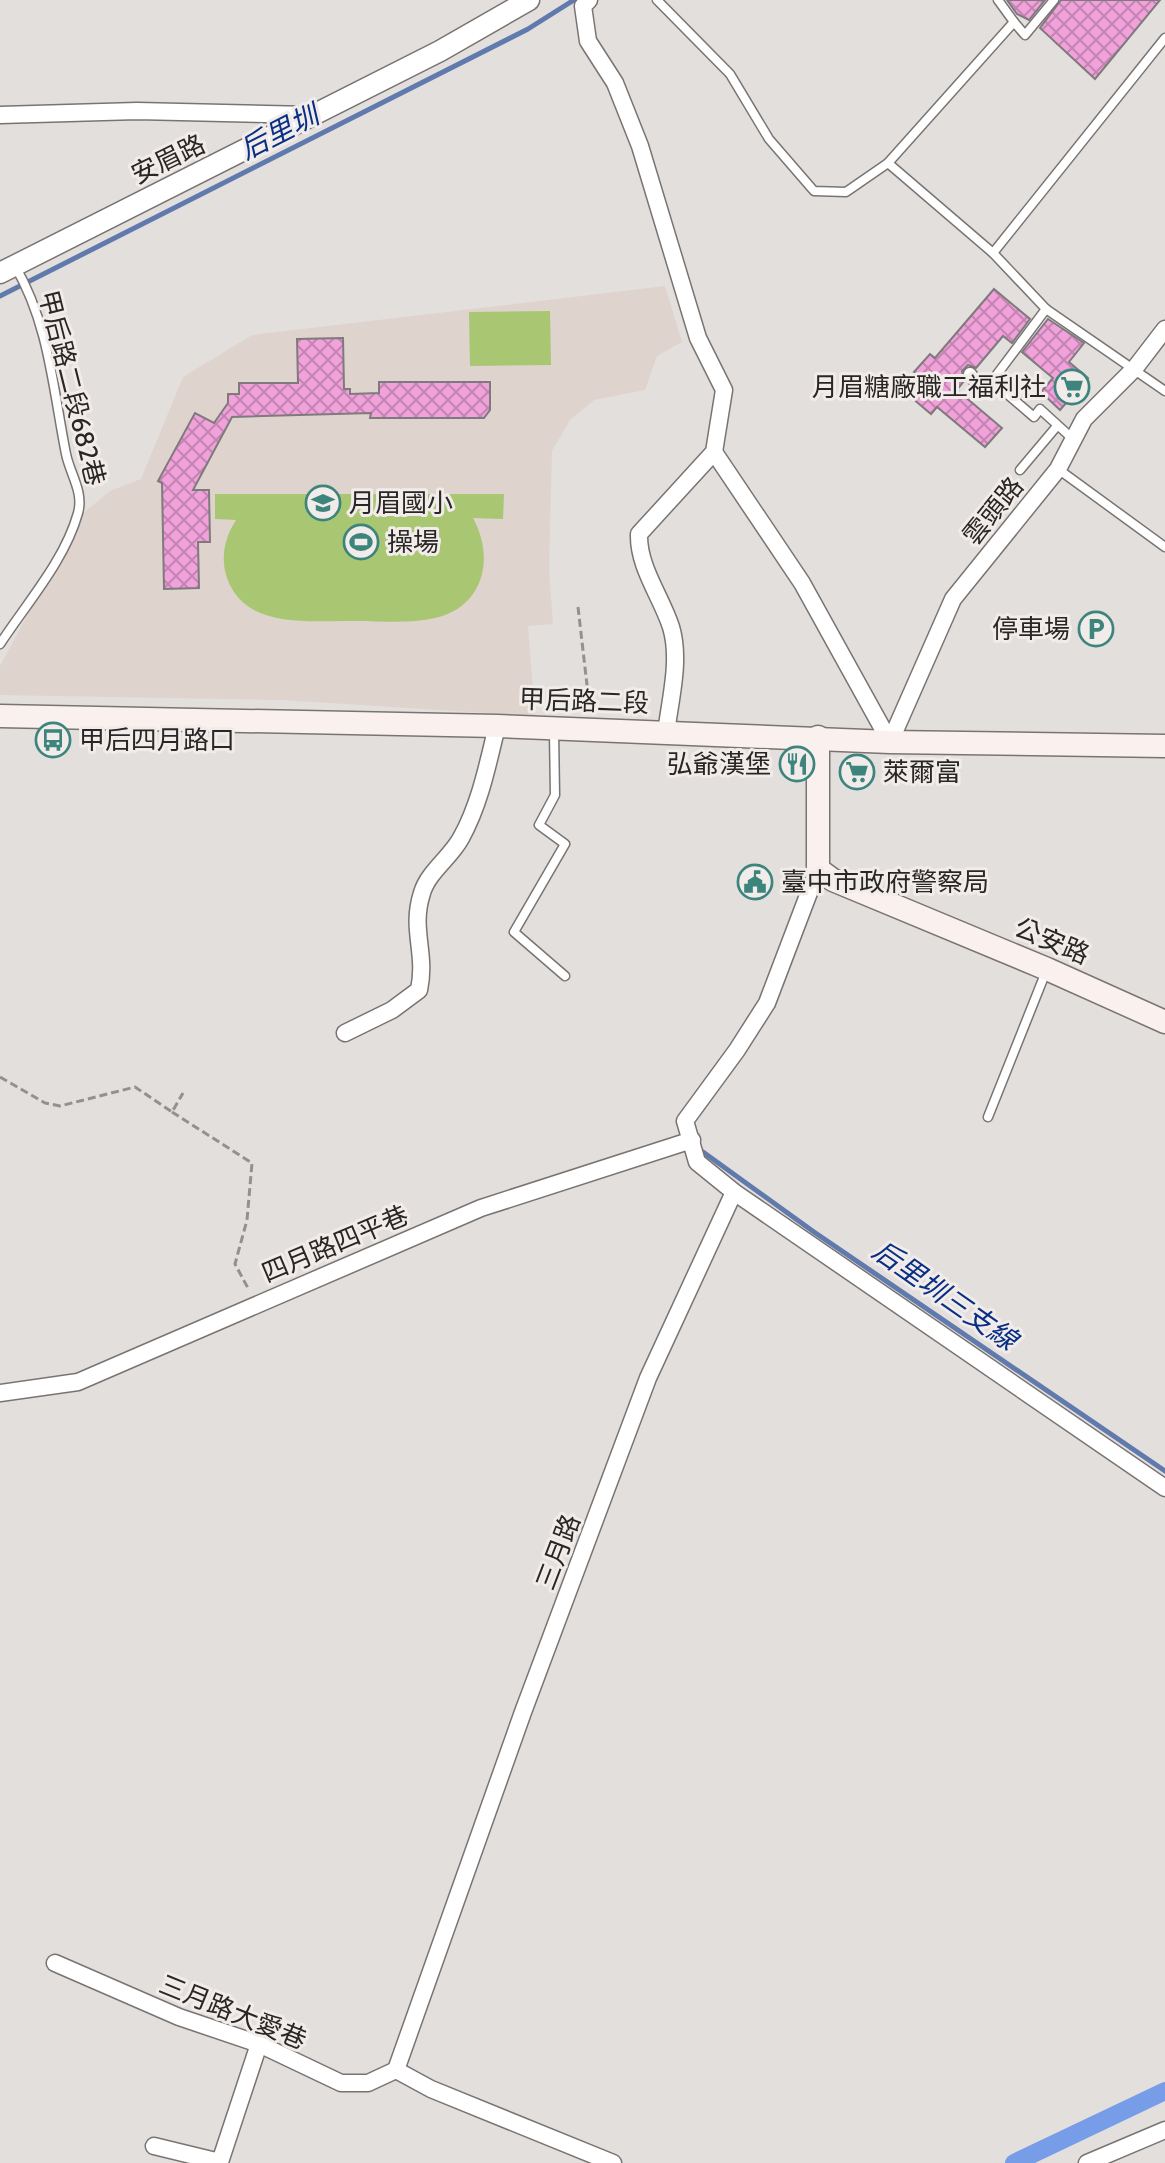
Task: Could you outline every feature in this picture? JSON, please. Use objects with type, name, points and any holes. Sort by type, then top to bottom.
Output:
[{"type":"main road","name":"甲后路二段","points":[[0,716],[497,726],[890,742],[1165,746]]},
{"type":"main road","points":[[818,737],[818,869]]},
{"type":"main road","name":"公安路","points":[[818,869],[833,880],[1165,1022]]},
{"type":"street","name":"安眉路","points":[[7,269],[440,51],[529,0]]},
{"type":"street","points":[[589,0],[583,6],[588,41],[615,83],[635,133],[698,338],[724,390],[714,452],[639,534],[639,549],[672,630],[675,662],[666,733]]},
{"type":"street","points":[[0,115],[137,111],[314,115]]},
{"type":"street","name":"雲頭路","points":[[890,742],[953,599],[1058,469],[1084,419],[1135,368],[1165,329]]},
{"type":"street","points":[[970,374],[982,390],[992,381]]},
{"type":"street","points":[[714,452],[802,583],[890,742]]},
{"type":"street","points":[[345,1033],[392,1010],[419,990],[423,968],[415,917],[423,887],[461,838],[482,784],[497,726]]},
{"type":"street","points":[[818,869],[767,1003],[685,1121],[697,1162],[734,1192],[1165,1488]]},
{"type":"street","name":"四月路四平巷","points":[[0,1393],[78,1382],[481,1208],[692,1140]]},
{"type":"street","name":"三月路","points":[[396,2070],[523,1712],[648,1378],[734,1192]]},
{"type":"street","name":"三月路大愛巷","points":[[55,1963],[179,2017],[259,2044],[341,2083],[368,2083],[396,2070]]},
{"type":"street","points":[[154,2146],[220,2162],[259,2044]]},
{"type":"street","points":[[396,2070],[431,2089],[613,2163]]},
{"type":"street","points":[[1087,2163],[1165,2130]]},
{"type":"lane","points":[[657,0],[730,74],[769,139],[814,191],[846,192],[888,163],[1014,22]]},
{"type":"lane","points":[[998,0],[1025,35],[1054,0]]},
{"type":"lane","points":[[993,253],[1165,38]]},
{"type":"lane","points":[[888,163],[993,253],[1046,309],[1165,391]]},
{"type":"lane","name":"甲后路二段682巷","points":[[0,644],[67,543],[81,503],[66,458],[55,380],[31,293],[7,269]]},
{"type":"lane","points":[[1046,309],[992,381],[1034,417],[1040,409],[1074,441]]},
{"type":"lane","points":[[1020,470],[1057,426]]},
{"type":"lane","points":[[1058,469],[1165,547]]},
{"type":"lane","points":[[554,728],[555,795],[539,825],[565,844],[514,932],[565,976]]},
{"type":"lane","points":[[988,1117],[1047,969]]},
{"type":"path","points":[[578,607],[592,729]]},
{"type":"path","points":[[0,1077],[45,1103],[60,1106],[135,1087],[252,1163],[247,1220],[235,1264],[256,1304]]},
{"type":"path","points":[[172,1112],[183,1093]]},
{"type":"shaded area","name":"月眉國小","points":[[665,286],[682,342],[657,356],[645,390],[594,400],[570,420],[552,451],[549,570],[553,624],[528,626],[535,716],[283,700],[0,695],[0,666],[81,515],[110,491],[141,479],[183,377],[252,335]]},
{"type":"green space","points":[[550,311],[551,365],[470,366],[469,312]]},
{"type":"green space","points":[[215,494],[504,494],[503,519],[473,518],[483,549],[481,579],[465,603],[452,612],[406,622],[300,621],[264,615],[236,595],[227,578],[224,555],[226,540],[236,520],[215,519]]},
{"type":"building","points":[[1007,0],[1045,0],[1029,20],[1017,14]]},
{"type":"building","points":[[1061,0],[1160,0],[1095,79],[1040,28]]},
{"type":"building","points":[[994,289],[1030,319],[1012,343],[1003,336],[976,368],[968,365],[962,371],[964,381],[957,390],[1002,428],[985,447],[937,407],[931,414],[906,393],[920,377],[914,372],[930,354],[935,358]]},
{"type":"building","points":[[1048,319],[1084,343],[1069,362],[1088,378],[1060,410],[1041,392],[1053,378],[1022,352]]},
{"type":"building","points":[[343,338],[344,389],[350,389],[350,394],[379,393],[379,382],[490,382],[490,410],[484,418],[370,418],[371,413],[232,417],[193,490],[209,490],[210,542],[198,542],[199,588],[164,589],[162,483],[158,481],[195,413],[214,423],[228,403],[228,394],[239,394],[239,383],[298,383],[297,339]]},
{"type":"waterway","name":"后里圳","points":[[0,296],[528,29],[574,0]]},
{"type":"waterway","name":"后里圳三支線","points":[[703,1152],[814,1232],[1165,1471]]},
{"type":"waterway","points":[[1014,2163],[1165,2091]]},
{"type":"place","name":"月眉糖廠職工福利社","points":[[1072,387]]},
{"type":"place","name":"月眉國小","points":[[323,503]]},
{"type":"place","name":"操場","points":[[361,542]]},
{"type":"place","name":"停車場","points":[[1096,629]]},
{"type":"place","name":"甲后四月路口","points":[[53,740]]},
{"type":"place","name":"弘爺漢堡","points":[[797,764]]},
{"type":"place","name":"萊爾富","points":[[857,772]]},
{"type":"place","name":"臺中市政府警察局","points":[[755,882]]}]
